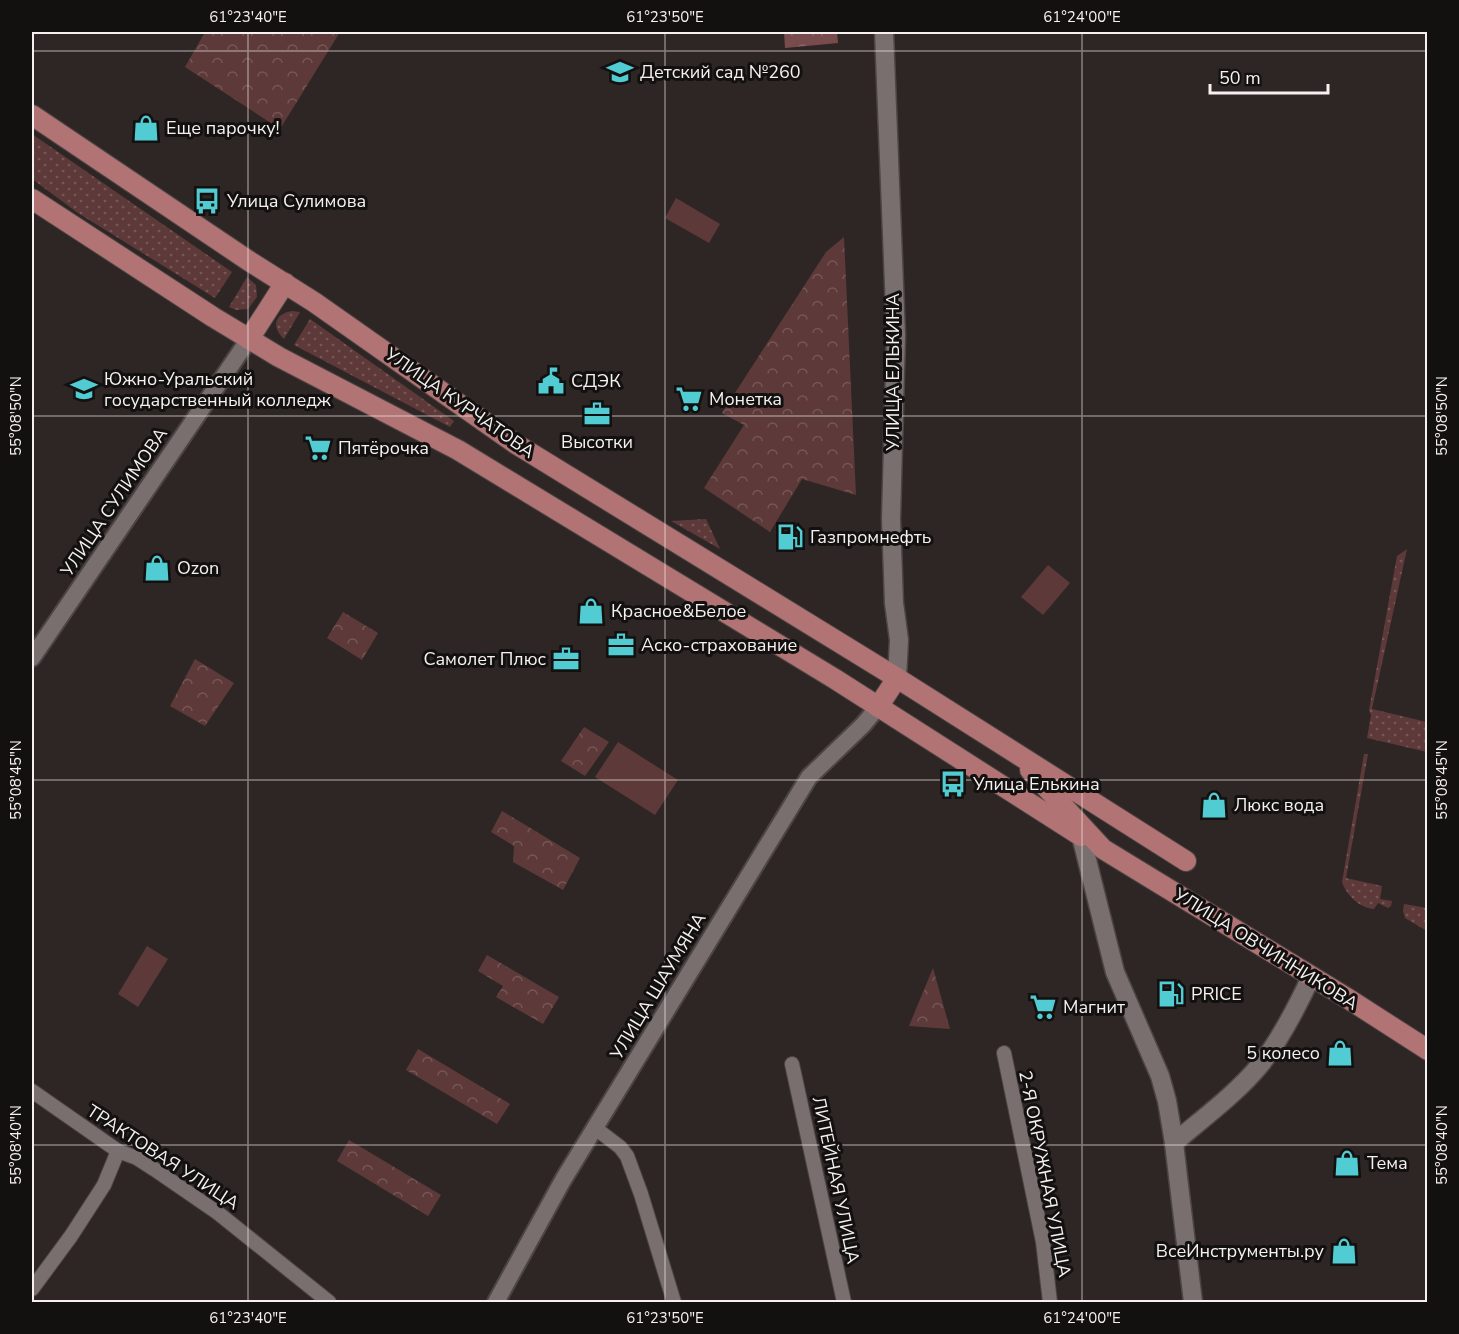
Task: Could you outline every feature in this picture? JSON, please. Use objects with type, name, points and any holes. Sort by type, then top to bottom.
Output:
[{"type":"main road","name":"УЛИЦА ЕЛЬКИНА","points":[[884,32],[896,335],[891,519],[894,603],[899,640],[897,678]]},
{"type":"main road","name":"УЛИЦА КУРЧАТОВА","points":[[32,115],[285,283],[516,444],[897,678]]},
{"type":"main road","name":"УЛИЦА КУРЧАТОВА","points":[[32,199],[249,339],[279,357],[458,450],[878,707]]},
{"type":"main road","points":[[249,339],[285,283]]},
{"type":"main road","points":[[897,678],[878,707],[1082,836],[1115,972],[1160,1076],[1167,1101],[1193,1302]]},
{"type":"main road","name":"УЛИЦА ОВЧИННИКОВА","points":[[897,678],[1186,861]]},
{"type":"main road","name":"УЛИЦА ОВЧИННИКОВА","points":[[1011,751],[1103,849],[1428,1050]]},
{"type":"main road","points":[[1174,1143],[1260,1065],[1295,1010],[1311,977]]},
{"type":"street","name":"УЛИЦА СУЛИМОВА","points":[[32,658],[249,339]]},
{"type":"street","name":"УЛИЦА ШАУМЯНА","points":[[495,1302],[563,1180],[809,777],[852,736],[878,707]]},
{"type":"street","name":"2-Я ОКРУЖНАЯ УЛИЦА","points":[[1004,1053],[1042,1242],[1050,1302]]},
{"type":"street","name":"ЛИТЕЙНАЯ УЛИЦА","points":[[792,1064],[844,1302]]},
{"type":"street","name":"ТРАКТОВАЯ УЛИЦА","points":[[32,1091],[118,1151],[154,1168],[218,1213],[329,1302]]},
{"type":"street","points":[[595,1128],[620,1147],[627,1156],[674,1302]]},
{"type":"street","points":[[32,1289],[104,1185],[118,1151]]},
{"type":"green space","points":[[205,32],[340,32],[280,129],[185,67]]},
{"type":"green space","points":[[784,32],[837,32],[838,43],[785,48]]},
{"type":"green space","points":[[32,134],[232,272],[215,298],[78,213],[32,179]]},
{"type":"green space","points":[[676,198],[720,224],[709,243],[665,218]]},
{"type":"green space","points":[[844,237],[856,495],[802,479],[770,532],[704,488],[744,425],[722,413],[826,252]]},
{"type":"green space","points":[[247,277],[256,285],[257,297],[248,309],[236,310],[229,307]]},
{"type":"green space","points":[[292,311],[300,312],[284,339],[277,330],[276,322],[281,315]]},
{"type":"green space","points":[[310,319],[454,421],[450,427],[294,345]]},
{"type":"green space","points":[[706,519],[720,549],[671,521]]},
{"type":"green space","points":[[1407,549],[1372,709],[1427,722],[1427,752],[1367,738],[1371,715],[1369,710],[1397,556]]},
{"type":"green space","points":[[1048,565],[1070,583],[1043,615],[1021,597]]},
{"type":"green space","points":[[343,612],[378,633],[362,660],[327,638]]},
{"type":"green space","points":[[195,659],[234,683],[205,726],[170,706]]},
{"type":"green space","points":[[584,727],[609,742],[585,776],[561,761]]},
{"type":"green space","points":[[618,742],[678,780],[655,815],[595,777]]},
{"type":"green space","points":[[1364,754],[1368,754],[1346,878],[1382,886],[1380,899],[1392,901],[1388,908],[1378,903],[1374,909],[1364,907],[1347,892],[1342,882]]},
{"type":"green space","points":[[502,811],[580,858],[563,890],[513,862],[514,846],[491,832]]},
{"type":"green space","points":[[1404,904],[1427,908],[1427,931],[1405,918]]},
{"type":"green space","points":[[147,946],[168,959],[138,1007],[118,994]]},
{"type":"green space","points":[[487,955],[559,997],[543,1024],[496,997],[503,986],[478,971]]},
{"type":"green space","points":[[933,968],[950,1029],[909,1026]]},
{"type":"green space","points":[[418,1049],[510,1104],[497,1124],[406,1070]]},
{"type":"green space","points":[[349,1140],[441,1195],[428,1216],[337,1161]]},
{"type":"place","name":"Детский сад №260","points":[[620,72]]},
{"type":"place","name":"Еще парочку!","points":[[146,128]]},
{"type":"place","name":"Улица Сулимова","points":[[207,201]]},
{"type":"place","name":"СДЭК","points":[[551,381]]},
{"type":"place","name":"Южно-Уральский государственный колледж","points":[[84,389]]},
{"type":"place","name":"Монетка","points":[[689,399]]},
{"type":"place","name":"Высотки","points":[[597,414]]},
{"type":"place","name":"Пятёрочка","points":[[318,448]]},
{"type":"place","name":"Газпромнефть","points":[[790,537]]},
{"type":"place","name":"Ozon","points":[[157,568]]},
{"type":"place","name":"Красное&Белое","points":[[591,611]]},
{"type":"place","name":"Аско-страхование","points":[[621,645]]},
{"type":"place","name":"Самолет Плюс","points":[[566,659]]},
{"type":"place","name":"Улица Елькина","points":[[953,784]]},
{"type":"place","name":"Люкс вода","points":[[1214,805]]},
{"type":"place","name":"PRICE","points":[[1171,994]]},
{"type":"place","name":"Магнит","points":[[1043,1007]]},
{"type":"place","name":"5 колесо","points":[[1340,1053]]},
{"type":"place","name":"Тема","points":[[1347,1163]]},
{"type":"place","name":"ВсеИнструменты.ру","points":[[1344,1251]]}]
